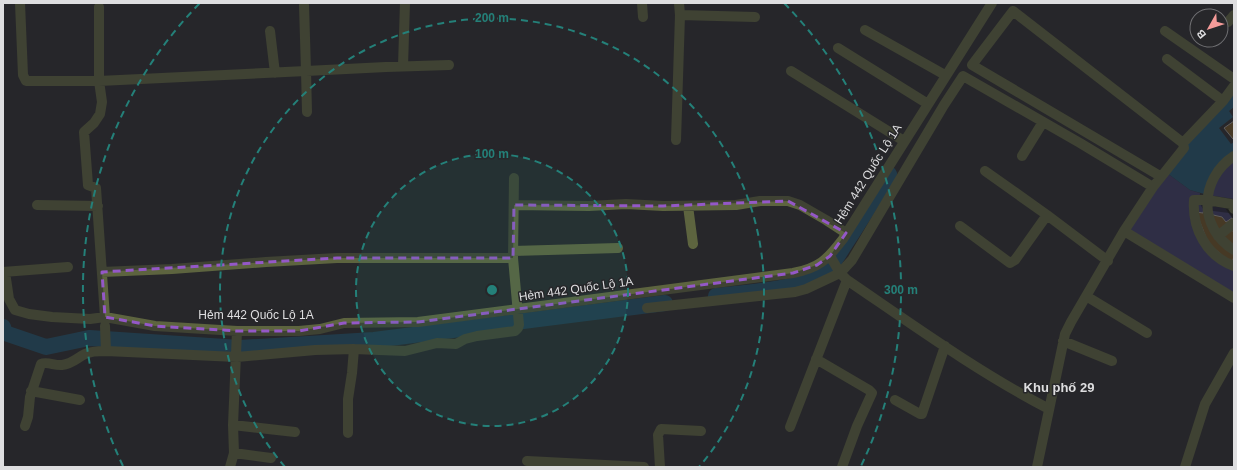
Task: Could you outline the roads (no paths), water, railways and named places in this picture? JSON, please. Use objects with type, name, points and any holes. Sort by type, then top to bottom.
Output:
[{"type":"street","points":[[20,3],[23,75],[26,81],[99,81],[449,65]]},
{"type":"street","points":[[403,66],[405,3]]},
{"type":"street","points":[[642,3],[643,17]]},
{"type":"street","points":[[676,140],[680,15],[679,3]]},
{"type":"street","name":"Hẻm 442 Quốc Lộ 1A","points":[[4,272],[9,299],[15,310],[29,314],[52,317],[90,318],[105,322],[237,334],[320,329],[344,323],[418,322],[518,312],[806,271],[832,260],[846,233],[992,3]]},
{"type":"street","points":[[304,5],[307,112]]},
{"type":"street","points":[[99,7],[99,81],[102,102],[100,114],[94,123],[84,132],[88,185],[96,188],[98,206],[106,351]]},
{"type":"street","points":[[1038,467],[1064,341],[1071,322],[1108,261],[1124,231],[1160,176],[1184,148],[1183,143],[1013,11],[972,65],[1160,176]]},
{"type":"street","points":[[680,15],[755,17]]},
{"type":"street","points":[[865,30],[945,76]]},
{"type":"street","points":[[270,31],[275,73]]},
{"type":"street","points":[[1164,31],[1234,79]]},
{"type":"street","points":[[838,48],[928,104]]},
{"type":"street","points":[[1168,59],[1223,101]]},
{"type":"street","points":[[791,71],[904,141]]},
{"type":"street","points":[[790,427],[816,359],[843,276],[944,105],[958,82],[964,76],[1153,188]]},
{"type":"street","points":[[1183,143],[1223,101],[1234,86]]},
{"type":"street","points":[[1022,156],[1042,122]]},
{"type":"street","points":[[1234,156],[1224,164],[1213,178],[1207,200],[1209,217],[1218,236],[1234,250]]},
{"type":"street","points":[[985,171],[1108,261]]},
{"type":"street","points":[[25,426],[32,391],[42,364],[64,365],[73,362],[87,353],[106,351],[237,354],[354,349],[405,351],[437,343],[456,344],[465,339],[477,336],[515,331],[518,328],[518,312],[513,254],[514,178]]},
{"type":"street","points":[[1234,209],[1231,204],[1207,200],[1194,200],[1193,212],[1196,226],[1202,238],[1210,250],[1218,258],[1234,266]]},
{"type":"street","points":[[514,205],[589,206],[626,204],[688,206],[736,205],[788,201],[800,205],[846,233]]},
{"type":"street","points":[[37,205],[98,206]]},
{"type":"street","points":[[688,206],[693,244]]},
{"type":"street","points":[[960,226],[1010,263],[1015,260],[1047,215]]},
{"type":"street","points":[[1218,236],[1234,223]]},
{"type":"street","points":[[1124,231],[1234,298]]},
{"type":"street","points":[[102,272],[337,258],[513,254],[618,248]]},
{"type":"street","points":[[832,260],[843,276],[945,346],[1022,396],[1049,409]]},
{"type":"street","points":[[4,272],[68,267]]},
{"type":"street","points":[[647,308],[795,292],[843,276]]},
{"type":"street","points":[[1086,296],[1147,333]]},
{"type":"street","points":[[230,467],[234,453],[233,425],[237,334]]},
{"type":"street","points":[[1064,341],[1112,361]]},
{"type":"street","points":[[895,400],[922,414],[945,346]]},
{"type":"street","points":[[348,433],[348,399],[354,349]]},
{"type":"street","points":[[1185,467],[1205,404],[1234,353]]},
{"type":"street","points":[[816,359],[872,393],[857,426],[842,467]]},
{"type":"street","points":[[32,391],[80,400]]},
{"type":"street","points":[[233,425],[295,432]]},
{"type":"street","points":[[660,467],[658,434],[661,429],[701,431]]},
{"type":"street","points":[[234,453],[271,458]]},
{"type":"street","points":[[528,460],[644,467]]},
{"type":"water","points":[[1234,91],[1234,107],[1229,111],[1233,117],[1219,128],[1231,144],[1234,142],[1234,156],[1208,195],[1190,190],[1167,173],[1189,140]]},
{"type":"waterway","points":[[716,296],[785,287],[799,284],[821,276],[833,263],[889,174]]},
{"type":"waterway","points":[[3,327],[5,333],[46,347],[89,338],[240,348],[374,340],[665,303]]},
{"type":"district","name":"Khu phố 29","points":[[1059,387]]}]
